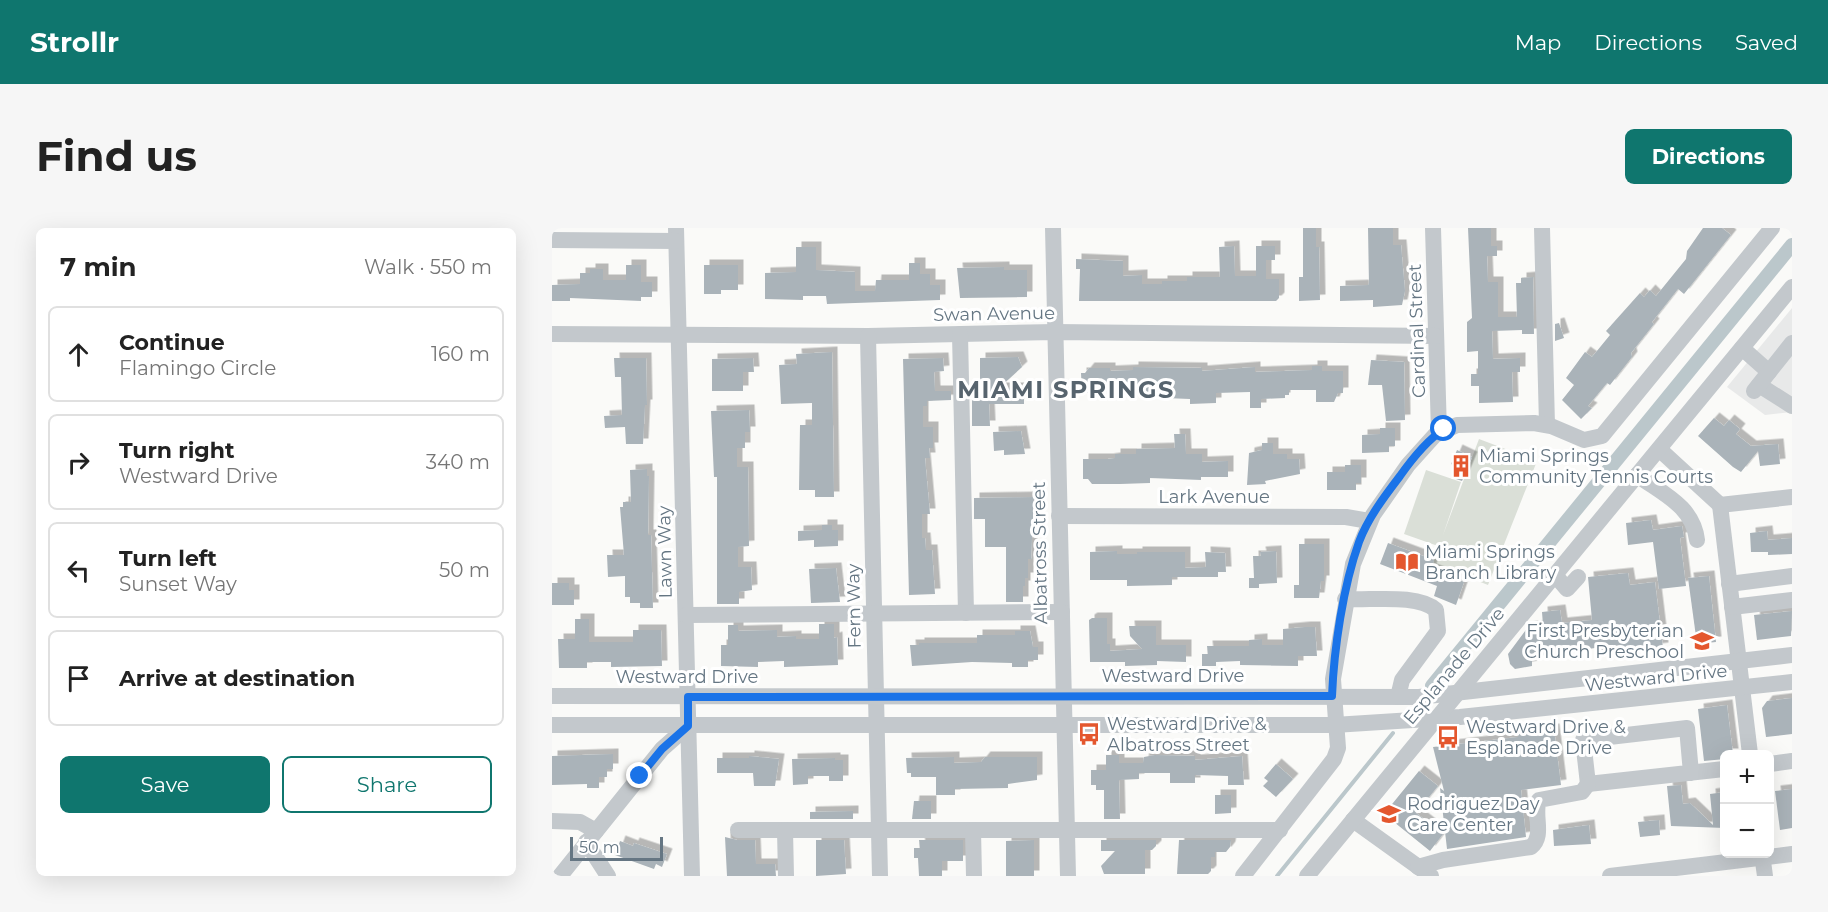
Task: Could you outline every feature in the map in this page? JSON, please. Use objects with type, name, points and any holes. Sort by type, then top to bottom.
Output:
[{"type":"street","name":"Albatross Street","points":[[1053,228],[1068,876]]},
{"type":"street","name":"Cardinal Street","points":[[1433,228],[1439,432]]},
{"type":"street","points":[[1542,228],[1547,425]]},
{"type":"street","points":[[1243,876],[1334,759],[1338,748],[1332,696],[1345,599],[1360,542],[1369,521],[1407,465],[1439,432],[1457,425],[1547,425],[1578,439],[1589,440],[1602,436],[1772,228]]},
{"type":"street","points":[[552,240],[676,234]]},
{"type":"street","name":"Lawn Way","points":[[676,234],[692,876]]},
{"type":"street","name":"Esplanade Drive","points":[[1307,876],[1792,287]]},
{"type":"street","name":"Swan Avenue","points":[[552,334],[868,336],[1054,332],[1436,336]]},
{"type":"street","points":[[960,334],[966,613]]},
{"type":"street","name":"Fern Way","points":[[868,336],[880,876]]},
{"type":"street","points":[[1761,383],[1792,343]]},
{"type":"street","points":[[1742,348],[1761,383],[1792,406]]},
{"type":"street","points":[[1659,449],[1721,512],[1750,750]]},
{"type":"street","points":[[1637,475],[1686,510],[1696,532],[1721,512],[1792,497]]},
{"type":"street","name":"Lark Avenue","points":[[1059,516],[1346,517],[1369,521]]},
{"type":"street","points":[[1555,575],[1568,589],[1578,577]]},
{"type":"street","points":[[1730,584],[1792,576]]},
{"type":"street","points":[[1345,599],[1403,600],[1427,604],[1436,610],[1438,631],[1402,680],[1398,697]]},
{"type":"street","points":[[1732,607],[1792,600]]},
{"type":"street","points":[[686,615],[1062,612]]},
{"type":"street","name":"Westward Drive","points":[[552,696],[1398,697],[1455,695],[1792,655]]},
{"type":"street","name":"Westward Drive","points":[[552,725],[1334,725],[1435,719],[1792,682]]},
{"type":"street","points":[[560,876],[662,749],[688,726]]},
{"type":"street","points":[[1353,820],[1417,871],[1443,860],[1531,847],[1536,843],[1538,836],[1539,800],[1544,797],[1582,792],[1588,784],[1583,740],[1687,729],[1692,773]]},
{"type":"street","points":[[1774,763],[1792,761]]},
{"type":"street","points":[[1588,784],[1720,770]]},
{"type":"street","points":[[552,821],[580,822],[591,837],[608,876]]},
{"type":"street","points":[[738,830],[1280,830]]},
{"type":"street","points":[[785,830],[786,876]]},
{"type":"street","points":[[973,830],[974,876]]},
{"type":"street","points":[[1774,855],[1792,854]]},
{"type":"street","points":[[1610,876],[1747,858]]},
{"type":"street","points":[[1762,858],[1765,876]]},
{"type":"shaded area","points":[[1792,308],[1792,412],[1765,415],[1727,387]]},
{"type":"shaded area","points":[[1479,439],[1537,461],[1488,585],[1432,563],[1438,546],[1404,534],[1426,470],[1461,482],[1443,535]]},
{"type":"building","points":[[1303,228],[1316,228],[1316,247],[1319,247],[1320,300],[1299,301],[1299,277],[1303,277]]},
{"type":"building","points":[[1368,228],[1393,228],[1393,245],[1401,245],[1405,291],[1402,305],[1373,307],[1373,300],[1340,301],[1340,286],[1369,285]]},
{"type":"building","points":[[1468,228],[1491,228],[1491,246],[1497,246],[1497,256],[1487,256],[1488,282],[1498,282],[1498,317],[1517,317],[1516,283],[1521,283],[1521,278],[1533,277],[1534,334],[1522,334],[1522,330],[1492,331],[1493,359],[1520,358],[1520,372],[1512,372],[1513,402],[1479,403],[1479,386],[1471,386],[1471,374],[1478,374],[1478,351],[1467,352],[1467,322],[1472,318]]},
{"type":"building","points":[[1703,228],[1722,228],[1731,235],[1684,294],[1678,289],[1631,353],[1632,357],[1610,385],[1607,383],[1588,406],[1592,408],[1581,419],[1562,400],[1574,385],[1566,378],[1585,352],[1592,357],[1610,335],[1606,331],[1640,293],[1644,297],[1650,290],[1656,296],[1686,259],[1687,251]]},
{"type":"building","points":[[1234,246],[1235,276],[1256,276],[1256,246],[1275,246],[1275,260],[1266,260],[1266,279],[1279,279],[1279,298],[1276,301],[1079,301],[1080,269],[1076,269],[1076,259],[1123,261],[1123,276],[1142,275],[1142,284],[1162,284],[1162,281],[1187,281],[1187,277],[1220,277],[1219,247]]},
{"type":"building","points":[[796,247],[816,247],[816,270],[855,272],[855,291],[875,291],[876,280],[909,280],[909,263],[920,263],[920,274],[930,274],[930,285],[940,285],[940,300],[827,304],[826,296],[803,296],[803,300],[765,299],[765,273],[796,272]]},
{"type":"building","points":[[626,265],[641,265],[641,282],[652,282],[652,297],[641,297],[641,301],[570,298],[570,301],[552,301],[552,285],[580,284],[580,273],[590,273],[590,269],[603,269],[603,280],[626,280]]},
{"type":"building","points":[[704,265],[738,265],[738,290],[721,290],[721,294],[704,294]]},
{"type":"building","points":[[1004,267],[1004,270],[1027,270],[1027,297],[960,298],[957,268]]},
{"type":"building","points":[[1559,323],[1564,338],[1555,341],[1555,324]]},
{"type":"building","points":[[832,352],[834,497],[815,497],[815,490],[799,490],[800,425],[812,425],[812,403],[781,404],[779,365],[797,364],[796,354]]},
{"type":"building","points":[[1018,357],[1022,367],[999,388],[1024,388],[1024,404],[989,404],[990,426],[972,426],[972,388],[980,387],[980,358]]},
{"type":"building","points":[[614,358],[646,358],[647,405],[645,405],[643,444],[626,444],[625,427],[605,428],[604,416],[622,415],[621,377],[615,377]]},
{"type":"building","points":[[753,358],[754,372],[743,372],[743,391],[712,391],[712,359]]},
{"type":"building","points":[[943,358],[944,371],[934,372],[935,391],[951,391],[951,400],[927,401],[927,406],[923,406],[923,427],[933,427],[933,448],[929,448],[930,458],[925,458],[930,514],[922,514],[922,538],[925,538],[926,550],[932,550],[935,594],[909,595],[903,359]]},
{"type":"building","points":[[1371,360],[1404,362],[1405,420],[1386,421],[1382,385],[1368,385]]},
{"type":"building","points":[[1312,366],[1322,366],[1322,371],[1343,371],[1343,393],[1338,393],[1334,402],[1316,402],[1316,390],[1289,390],[1289,395],[1285,395],[1285,398],[1261,399],[1261,408],[1250,408],[1250,392],[1216,393],[1216,403],[1190,404],[1190,399],[1141,397],[1141,392],[1134,391],[1082,393],[1081,373],[1085,373],[1089,368],[1110,368],[1110,371],[1133,370],[1133,367],[1202,368],[1202,371],[1255,367],[1255,372],[1312,370]]},
{"type":"building","points":[[749,410],[750,432],[745,432],[745,448],[737,448],[737,467],[748,467],[749,546],[738,547],[738,567],[751,567],[752,590],[739,592],[739,604],[717,604],[717,477],[714,477],[711,411]]},
{"type":"building","points":[[1714,418],[1724,426],[1729,420],[1740,429],[1736,434],[1751,446],[1778,444],[1780,464],[1760,466],[1758,451],[1741,472],[1733,467],[1698,436]]},
{"type":"building","points":[[1380,428],[1395,428],[1395,446],[1389,446],[1389,452],[1362,453],[1362,435],[1380,434]]},
{"type":"building","points":[[1021,431],[1025,454],[1004,455],[1004,450],[994,451],[993,432]]},
{"type":"building","points":[[1174,434],[1185,434],[1186,454],[1202,454],[1202,462],[1228,461],[1228,477],[1201,477],[1201,480],[1150,478],[1150,483],[1120,484],[1092,484],[1088,479],[1083,479],[1083,459],[1115,458],[1115,454],[1136,454],[1136,449],[1175,448]]},
{"type":"building","points":[[1262,443],[1273,443],[1273,454],[1287,454],[1287,459],[1299,459],[1300,474],[1265,481],[1266,484],[1247,485],[1249,453],[1262,450]]},
{"type":"building","name":"Miami Springs Community Tennis Courts","points":[[1457,450],[1472,457],[1462,481],[1453,478],[1457,467],[1451,464]]},
{"type":"building","points":[[1345,465],[1361,465],[1361,483],[1356,483],[1356,490],[1327,490],[1327,472],[1345,472]]},
{"type":"building","points":[[647,469],[647,476],[649,476],[648,535],[651,535],[653,608],[640,608],[640,603],[630,603],[630,597],[625,597],[625,576],[608,577],[607,555],[624,555],[620,507],[623,507],[623,502],[631,502],[630,470]]},
{"type":"building","points":[[1034,497],[1031,559],[1028,559],[1028,578],[1025,578],[1025,586],[1023,586],[1023,602],[1006,602],[1006,547],[985,547],[985,519],[974,519],[974,498]]},
{"type":"building","points":[[1651,520],[1653,530],[1682,526],[1684,537],[1680,538],[1686,586],[1659,589],[1653,542],[1628,545],[1626,523]]},
{"type":"building","points":[[822,525],[832,525],[832,530],[838,530],[838,546],[814,547],[814,540],[798,541],[798,531],[822,530]]},
{"type":"building","points":[[1767,531],[1768,540],[1792,538],[1792,554],[1768,555],[1768,552],[1751,552],[1750,533]]},
{"type":"building","name":"Miami Springs Branch Library","points":[[1388,543],[1434,560],[1431,569],[1464,582],[1456,605],[1434,596],[1437,586],[1380,564]]},
{"type":"building","points":[[1299,544],[1324,544],[1324,581],[1321,581],[1319,598],[1294,598],[1294,585],[1299,585]]},
{"type":"building","points":[[1117,551],[1117,554],[1185,552],[1185,568],[1206,567],[1205,552],[1225,553],[1226,572],[1218,572],[1218,577],[1172,577],[1172,585],[1127,586],[1127,580],[1090,580],[1090,552]]},
{"type":"building","points":[[1276,551],[1277,583],[1259,584],[1259,588],[1249,588],[1249,578],[1254,578],[1253,556],[1261,556],[1260,552]]},
{"type":"building","points":[[836,568],[840,602],[811,603],[809,569]]},
{"type":"building","points":[[1628,573],[1630,585],[1655,582],[1663,648],[1596,656],[1595,648],[1532,657],[1532,666],[1515,669],[1510,664],[1508,654],[1528,627],[1543,625],[1542,612],[1560,610],[1562,623],[1592,620],[1588,577]]},
{"type":"building","points":[[1709,576],[1716,642],[1697,644],[1688,578]]},
{"type":"building","points":[[552,583],[569,583],[569,590],[574,590],[574,605],[552,605]]},
{"type":"building","points":[[1792,611],[1791,636],[1757,640],[1754,615]]},
{"type":"building","points":[[1107,618],[1107,644],[1110,644],[1110,651],[1142,649],[1130,636],[1129,626],[1156,626],[1156,645],[1186,645],[1186,662],[1157,661],[1157,665],[1125,666],[1125,662],[1090,662],[1089,620]]},
{"type":"building","points":[[575,619],[589,619],[589,642],[633,642],[633,630],[661,630],[662,666],[611,667],[611,662],[587,662],[587,668],[559,668],[558,639],[575,639]]},
{"type":"building","points":[[819,624],[834,624],[838,665],[784,667],[784,661],[758,662],[758,667],[721,666],[721,645],[728,645],[728,625],[738,625],[738,631],[777,630],[777,637],[796,636],[796,639],[819,639]]},
{"type":"building","points":[[1315,627],[1317,656],[1298,656],[1298,666],[1240,665],[1240,661],[1216,662],[1216,666],[1202,666],[1202,654],[1208,654],[1207,646],[1249,646],[1249,640],[1262,639],[1262,645],[1283,645],[1283,629]]},
{"type":"building","points":[[1015,631],[1030,631],[1033,647],[1038,647],[1038,660],[1028,660],[1028,667],[1012,667],[1012,663],[972,662],[912,666],[910,645],[977,643],[977,635],[1015,635]]},
{"type":"building","points":[[1792,698],[1792,734],[1766,737],[1762,708],[1767,701]]},
{"type":"building","points":[[1727,705],[1733,750],[1720,750],[1720,759],[1704,761],[1698,709]]},
{"type":"building","points":[[1554,729],[1561,785],[1521,790],[1526,837],[1447,849],[1440,788],[1444,791],[1433,747],[1518,737],[1518,733]]},
{"type":"building","points":[[613,754],[613,769],[607,769],[607,777],[599,777],[599,788],[587,788],[587,784],[552,785],[552,756]]},
{"type":"building","points":[[1106,755],[1119,755],[1119,763],[1143,763],[1144,757],[1155,755],[1195,756],[1195,760],[1242,756],[1244,785],[1228,785],[1228,776],[1195,775],[1195,783],[1170,783],[1170,773],[1139,773],[1139,779],[1119,780],[1120,819],[1104,819],[1104,790],[1096,790],[1096,785],[1091,785],[1091,770],[1106,770]]},
{"type":"building","points":[[749,756],[779,759],[775,786],[754,786],[753,773],[717,773],[717,758],[749,758]]},
{"type":"building","points":[[954,757],[954,763],[981,762],[985,757],[1037,757],[1037,780],[1008,784],[1008,788],[955,789],[955,795],[936,795],[936,777],[911,777],[911,773],[907,773],[906,758]]},
{"type":"building","points":[[835,758],[835,760],[843,760],[843,781],[829,781],[829,776],[808,776],[808,784],[793,785],[792,759]]},
{"type":"building","points":[[1276,764],[1293,779],[1276,797],[1263,786],[1268,781],[1264,778]]},
{"type":"building","points":[[1419,771],[1438,786],[1416,813],[1443,834],[1430,851],[1384,814]]},
{"type":"building","points":[[1681,785],[1683,804],[1690,803],[1713,825],[1710,794],[1720,793],[1720,828],[1671,826],[1667,786]]},
{"type":"building","points":[[1792,789],[1792,828],[1780,830],[1775,791]]},
{"type":"building","points":[[1215,795],[1231,795],[1231,813],[1215,814]]},
{"type":"building","points":[[914,801],[931,801],[931,819],[912,819]]},
{"type":"building","points":[[853,811],[853,819],[810,819],[810,812]]},
{"type":"building","points":[[1659,820],[1660,835],[1640,837],[1638,822]]},
{"type":"building","points":[[1589,825],[1591,844],[1554,846],[1553,830]]},
{"type":"building","points":[[725,837],[755,840],[756,864],[775,864],[776,876],[727,876]]},
{"type":"building","points":[[816,840],[844,840],[846,874],[816,876]]},
{"type":"building","points":[[919,840],[963,840],[963,861],[942,861],[942,876],[919,876],[918,858],[914,858],[914,848],[920,848]]},
{"type":"building","points":[[1034,840],[1034,876],[1006,876],[1006,841]]},
{"type":"building","points":[[1101,840],[1156,840],[1156,846],[1152,850],[1145,850],[1145,874],[1104,874],[1101,866],[1115,851],[1101,851]]},
{"type":"building","points":[[1179,840],[1231,840],[1226,852],[1215,852],[1215,857],[1211,857],[1211,871],[1208,874],[1177,874]]},
{"type":"building","points":[[620,841],[633,846],[634,843],[667,854],[662,867],[656,864],[654,869],[615,855]]},
{"type":"waterway","points":[[1432,686],[1792,245]]},
{"type":"waterway","points":[[1277,876],[1393,733]]},
{"type":"place","name":"Miami Springs Community Tennis Courts","points":[[1461,466]]},
{"type":"place","name":"Miami Springs Branch Library","points":[[1407,562]]},
{"type":"place","name":"First Presbyterian Church Preschool","points":[[1702,641]]},
{"type":"place","name":"Westward Drive & Albatross Street","points":[[1089,734]]},
{"type":"place","name":"Westward Drive & Esplanade Drive","points":[[1448,737]]},
{"type":"place","name":"Rodriguez Day Care Center","points":[[1389,814]]},
{"type":"district","name":"MIAMI SPRINGS","points":[[1066,390]]},
{"type":"route","points":[[640,776],[662,749],[688,726],[688,697],[1332,696],[1348,581],[1360,542],[1372,515],[1407,465],[1435,435],[1444,429]]}]
